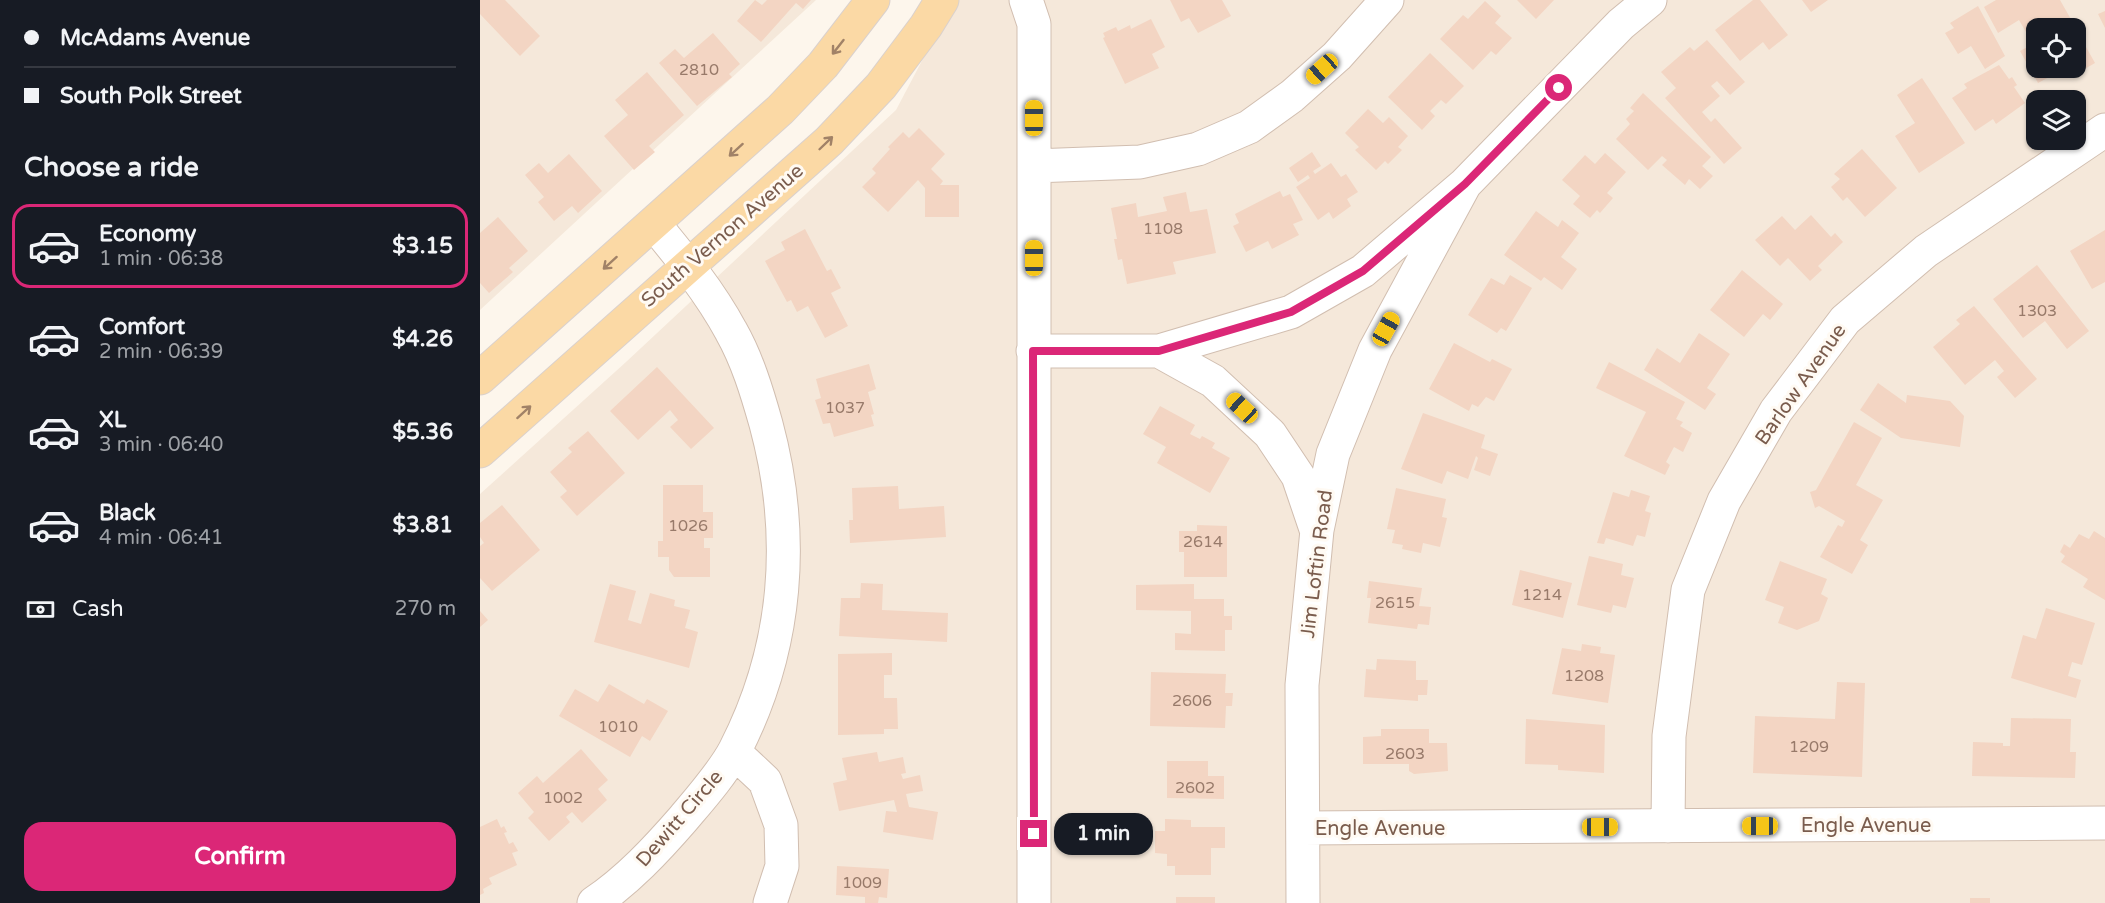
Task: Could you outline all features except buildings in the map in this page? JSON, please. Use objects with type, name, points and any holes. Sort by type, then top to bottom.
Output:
[{"type":"main road","points":[[480,378],[780,111],[823,65],[873,0]]},
{"type":"main road","name":"South Vernon Avenue","points":[[480,451],[829,141],[881,86],[926,26],[942,0]]},
{"type":"street","points":[[1026,0],[1034,24],[1034,903]]},
{"type":"street","points":[[1034,166],[1140,162],[1198,149],[1249,127],[1292,96],[1337,56],[1388,0]]},
{"type":"street","points":[[1033,351],[1159,351],[1291,312],[1363,271],[1465,184],[1621,24],[1650,0]]},
{"type":"street","name":"Barlow Avenue","points":[[1668,826],[1668,736],[1688,590],[1724,501],[1776,411],[1845,320],[1917,258],[2105,130]]},
{"type":"street","name":"Jim Loftin Road","points":[[1303,903],[1302,685],[1317,530],[1333,454],[1375,350],[1465,184]]},
{"type":"street","name":"Dewitt Circle","points":[[594,903],[609,893],[655,852],[734,753],[771,659],[779,621],[784,574],[783,517],[775,458],[755,384],[732,331],[687,265],[654,224]]},
{"type":"street","points":[[1159,351],[1213,381],[1270,434],[1298,476],[1317,530]]},
{"type":"street","name":"Dewitt Circle","points":[[734,753],[765,781],[782,825],[782,866],[770,903]]},
{"type":"street","name":"Engle Avenue","points":[[1302,828],[2105,823]]},
{"type":"shaded area","points":[[480,0],[816,0],[480,310]]},
{"type":"shaded area","points":[[954,0],[2105,0],[2105,903],[480,903],[480,494],[626,362],[896,110]]},
{"type":"route","points":[[1034,834],[1033,351],[1159,351],[1291,312],[1363,271],[1465,184],[1559,88]]}]
